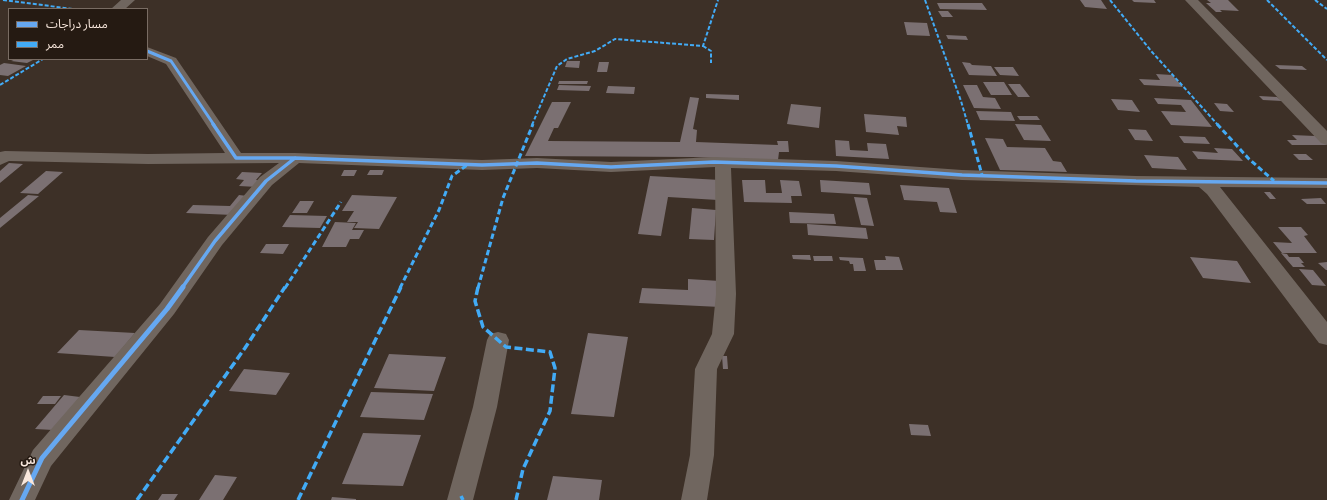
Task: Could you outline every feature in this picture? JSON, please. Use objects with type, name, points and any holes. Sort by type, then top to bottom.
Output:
[{"type":"street","points":[[118,8],[129,0]]},
{"type":"street","points":[[1191,0],[1327,140]]},
{"type":"street","points":[[148,52],[171,61],[236,158]]},
{"type":"street","points":[[2,158],[295,158],[482,165],[537,163],[611,167],[723,163],[836,166],[962,175],[1204,182],[1327,183]]},
{"type":"street","points":[[22,500],[42,458],[167,308],[216,241],[266,181],[295,158]]},
{"type":"street","points":[[694,500],[702,456],[706,369],[723,334],[726,294],[723,163]]},
{"type":"street","points":[[1204,182],[1213,190],[1327,337]]},
{"type":"street","points":[[460,500],[485,407],[498,340]]},
{"type":"building","points":[[1080,0],[1101,0],[1107,9],[1085,7]]},
{"type":"building","points":[[1132,0],[1154,0],[1156,3],[1134,2]]},
{"type":"building","points":[[1207,0],[1228,0],[1239,11],[1220,10],[1222,12],[1216,12],[1206,3],[1211,3]]},
{"type":"building","points":[[937,3],[982,3],[987,10],[940,9]]},
{"type":"building","points":[[938,11],[948,11],[953,17],[942,17]]},
{"type":"building","points":[[904,22],[927,23],[930,36],[907,35]]},
{"type":"building","points":[[946,35],[966,36],[968,40],[948,39]]},
{"type":"building","points":[[14,60],[33,60],[27,63],[11,61]]},
{"type":"building","points":[[567,61],[580,61],[579,68],[565,67]]},
{"type":"building","points":[[599,62],[609,62],[607,72],[597,72]]},
{"type":"building","points":[[962,62],[970,63],[972,65],[991,66],[997,76],[969,75]]},
{"type":"building","points":[[4,63],[26,66],[8,76],[0,75],[0,65]]},
{"type":"building","points":[[1275,65],[1302,66],[1307,70],[1280,69]]},
{"type":"building","points":[[994,67],[1013,67],[1019,76],[1000,75]]},
{"type":"building","points":[[1156,74],[1172,75],[1183,87],[1144,85],[1139,79],[1160,80]]},
{"type":"building","points":[[559,81],[588,81],[587,84],[558,84]]},
{"type":"building","points":[[983,82],[1004,82],[1012,95],[991,95]]},
{"type":"building","points":[[1008,84],[1020,84],[1030,97],[1018,97]]},
{"type":"building","points":[[559,85],[591,86],[589,91],[557,90]]},
{"type":"building","points":[[963,85],[977,85],[983,97],[995,98],[1001,109],[974,108]]},
{"type":"building","points":[[608,86],[635,87],[634,94],[606,93]]},
{"type":"building","points":[[706,94],[739,95],[739,100],[706,98]]},
{"type":"building","points":[[1259,96],[1277,97],[1282,101],[1263,100]]},
{"type":"building","points":[[690,97],[699,98],[693,129],[697,130],[696,142],[778,145],[777,141],[788,141],[789,152],[779,152],[778,160],[692,157],[525,156],[552,102],[571,102],[558,128],[554,128],[548,141],[680,142]]},
{"type":"building","points":[[1154,98],[1191,100],[1212,127],[1171,125],[1161,111],[1186,112],[1181,105],[1158,104]]},
{"type":"building","points":[[1111,99],[1132,100],[1140,112],[1118,110]]},
{"type":"building","points":[[1214,103],[1227,104],[1234,112],[1220,111]]},
{"type":"building","points":[[791,104],[821,107],[819,128],[787,124]]},
{"type":"building","points":[[976,111],[1011,112],[1015,121],[980,120]]},
{"type":"building","points":[[864,114],[906,117],[907,127],[897,126],[899,135],[866,132]]},
{"type":"building","points":[[1017,116],[1037,116],[1040,120],[1020,120]]},
{"type":"building","points":[[1015,124],[1041,125],[1051,141],[1024,140]]},
{"type":"building","points":[[1128,129],[1146,130],[1153,141],[1135,140]]},
{"type":"building","points":[[1292,135],[1315,136],[1327,145],[1292,145],[1287,140],[1297,140]]},
{"type":"building","points":[[1179,136],[1205,137],[1210,144],[1184,143]]},
{"type":"building","points":[[985,138],[1003,139],[1007,147],[1045,148],[1053,161],[1061,162],[1067,172],[1000,170]]},
{"type":"building","points":[[835,140],[849,141],[850,150],[868,151],[867,143],[886,144],[889,159],[836,156]]},
{"type":"building","points":[[1214,148],[1232,149],[1243,161],[1198,159],[1192,151],[1218,153]]},
{"type":"building","points":[[1293,154],[1306,154],[1313,160],[1299,160]]},
{"type":"building","points":[[1144,155],[1178,157],[1187,170],[1152,168]]},
{"type":"building","points":[[9,163],[23,164],[0,183],[0,171]]},
{"type":"building","points":[[344,170],[357,170],[354,176],[341,176]]},
{"type":"building","points":[[370,170],[384,170],[382,175],[367,175]]},
{"type":"building","points":[[46,171],[63,172],[38,194],[20,193]]},
{"type":"building","points":[[242,172],[262,173],[256,180],[262,181],[257,187],[239,186],[244,180],[236,179]]},
{"type":"building","points":[[650,176],[720,180],[718,200],[668,197],[661,236],[638,234]]},
{"type":"building","points":[[742,180],[765,180],[766,193],[782,193],[780,180],[799,181],[802,196],[791,196],[792,203],[744,202]]},
{"type":"building","points":[[820,180],[869,183],[871,195],[821,192]]},
{"type":"building","points":[[900,185],[949,188],[957,213],[940,212],[937,202],[904,200]]},
{"type":"building","points":[[1264,192],[1270,192],[1276,199],[1270,199]]},
{"type":"building","points":[[28,195],[39,196],[0,228],[0,218]]},
{"type":"building","points":[[239,195],[247,196],[233,215],[186,213],[193,205],[230,206]]},
{"type":"building","points":[[352,195],[397,197],[379,229],[354,228],[358,222],[347,222],[354,211],[342,211]]},
{"type":"building","points":[[854,197],[867,198],[874,226],[861,225]]},
{"type":"building","points":[[1321,198],[1326,204],[1307,204],[1301,199]]},
{"type":"building","points":[[300,201],[314,201],[307,213],[292,213]]},
{"type":"building","points":[[692,208],[716,210],[714,240],[689,239]]},
{"type":"building","points":[[789,212],[834,214],[836,224],[790,223]]},
{"type":"building","points":[[290,215],[327,216],[320,228],[282,227]]},
{"type":"building","points":[[335,222],[356,223],[352,230],[364,230],[359,239],[350,239],[346,247],[322,247]]},
{"type":"building","points":[[807,224],[866,228],[868,239],[808,235]]},
{"type":"building","points":[[1278,227],[1301,227],[1308,235],[1304,236],[1317,253],[1282,253],[1273,242],[1292,243]]},
{"type":"building","points":[[266,244],[289,244],[283,254],[260,253]]},
{"type":"building","points":[[1281,253],[1287,254],[1289,257],[1299,257],[1304,263],[1301,263],[1305,267],[1293,267]]},
{"type":"building","points":[[792,255],[810,255],[811,260],[793,259]]},
{"type":"building","points":[[813,256],[832,256],[833,261],[814,261]]},
{"type":"building","points":[[885,256],[899,257],[903,270],[876,270],[874,260],[886,260]]},
{"type":"building","points":[[839,257],[863,258],[866,271],[854,271],[853,264],[850,264],[849,261],[840,260]]},
{"type":"building","points":[[1190,257],[1237,261],[1251,283],[1203,278]]},
{"type":"building","points":[[1327,262],[1327,270],[1318,263]]},
{"type":"building","points":[[1299,269],[1313,270],[1326,286],[1312,285]]},
{"type":"building","points":[[688,279],[720,281],[720,307],[639,303],[642,288],[688,290]]},
{"type":"building","points":[[79,330],[135,333],[115,357],[57,353]]},
{"type":"building","points":[[588,333],[628,337],[614,417],[571,414]]},
{"type":"building","points":[[389,354],[446,357],[434,391],[374,388]]},
{"type":"building","points":[[722,356],[727,356],[728,369],[723,369]]},
{"type":"building","points":[[244,369],[290,373],[276,395],[229,391]]},
{"type":"building","points":[[371,392],[433,394],[424,420],[360,417]]},
{"type":"building","points":[[64,395],[80,397],[53,430],[35,429]]},
{"type":"building","points":[[43,396],[61,396],[55,404],[37,404]]},
{"type":"building","points":[[909,424],[928,425],[931,436],[911,435]]},
{"type":"building","points":[[363,433],[421,435],[403,486],[342,484]]},
{"type":"building","points":[[215,475],[237,477],[223,500],[199,500]]},
{"type":"building","points":[[553,476],[602,480],[599,500],[547,500]]},
{"type":"building","points":[[162,494],[178,494],[174,500],[158,500]]},
{"type":"building","points":[[332,497],[356,499],[356,500],[331,500]]},
{"type":"marked path","points":[[3,0],[65,8]]},
{"type":"marked path","points":[[516,500],[523,469],[550,411],[555,368],[550,352],[506,347],[483,327],[475,301],[487,252],[503,198],[537,113],[557,66],[567,59],[595,51],[615,39],[703,46],[718,0]]},
{"type":"marked path","points":[[925,0],[961,101],[982,175]]},
{"type":"marked path","points":[[1110,0],[1152,52],[1249,159],[1274,181]]},
{"type":"marked path","points":[[1267,0],[1327,60]]},
{"type":"marked path","points":[[1315,0],[1327,9]]},
{"type":"marked path","points":[[703,46],[711,51],[711,63]]},
{"type":"marked path","points":[[0,85],[41,60]]},
{"type":"marked path","points":[[298,500],[377,334],[439,210],[452,176],[467,165]]},
{"type":"marked path","points":[[137,500],[245,348],[341,202]]},
{"type":"marked path","points":[[461,496],[463,500]]},
{"type":"cycle path","points":[[148,51],[171,61],[236,158],[295,158],[482,165],[537,163],[611,167],[714,162],[836,166],[962,175],[1136,181],[1327,183]]},
{"type":"cycle path","points":[[22,500],[42,458],[167,309],[215,241],[266,181],[295,158]]}]
